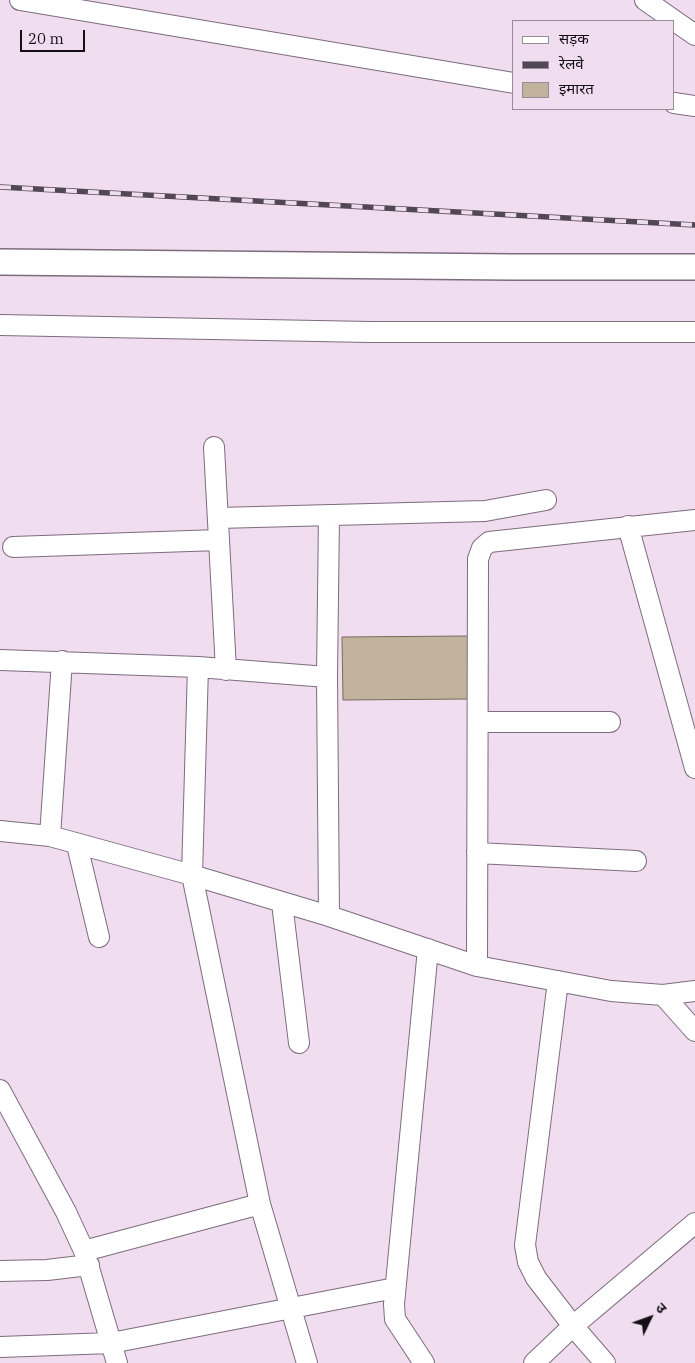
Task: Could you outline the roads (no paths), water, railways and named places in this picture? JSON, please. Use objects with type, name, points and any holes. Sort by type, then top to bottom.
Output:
[{"type":"street","points":[[20,0],[512,82]]},
{"type":"street","points":[[645,0],[674,20]]},
{"type":"street","points":[[675,21],[695,35]]},
{"type":"street","points":[[675,103],[695,106]]},
{"type":"street","points":[[0,262],[511,268],[695,267]]},
{"type":"street","points":[[0,325],[370,332],[695,332]]},
{"type":"street","points":[[214,447],[226,670]]},
{"type":"street","points":[[218,518],[485,511],[546,500]]},
{"type":"street","points":[[329,515],[327,677],[329,916]]},
{"type":"street","points":[[477,966],[478,559],[482,548],[490,542],[695,520]]},
{"type":"street","points":[[628,526],[695,768]]},
{"type":"street","points":[[14,547],[219,540]]},
{"type":"street","points":[[0,660],[198,667],[327,677]]},
{"type":"street","points":[[50,836],[62,661]]},
{"type":"street","points":[[198,667],[192,876],[260,1204],[307,1363]]},
{"type":"street","points":[[478,722],[610,722]]},
{"type":"street","points":[[0,831],[50,836],[192,876],[329,916],[477,966],[611,991],[663,995],[695,991]]},
{"type":"street","points":[[78,844],[98,937]]},
{"type":"street","points":[[478,853],[636,861]]},
{"type":"street","points":[[282,903],[299,1043]]},
{"type":"street","points":[[424,1363],[395,1319],[395,1288],[428,949]]},
{"type":"street","points":[[558,981],[525,1245],[528,1262],[536,1278],[573,1326],[605,1363]]},
{"type":"street","points":[[663,995],[695,1030]]},
{"type":"street","points":[[0,1090],[66,1212],[86,1258],[117,1363]]},
{"type":"street","points":[[0,1270],[47,1270],[260,1204]]},
{"type":"street","points":[[534,1363],[573,1326],[691,1235]]},
{"type":"street","points":[[0,1347],[111,1343],[395,1288]]},
{"type":"railway","points":[[0,187],[695,225]]}]
